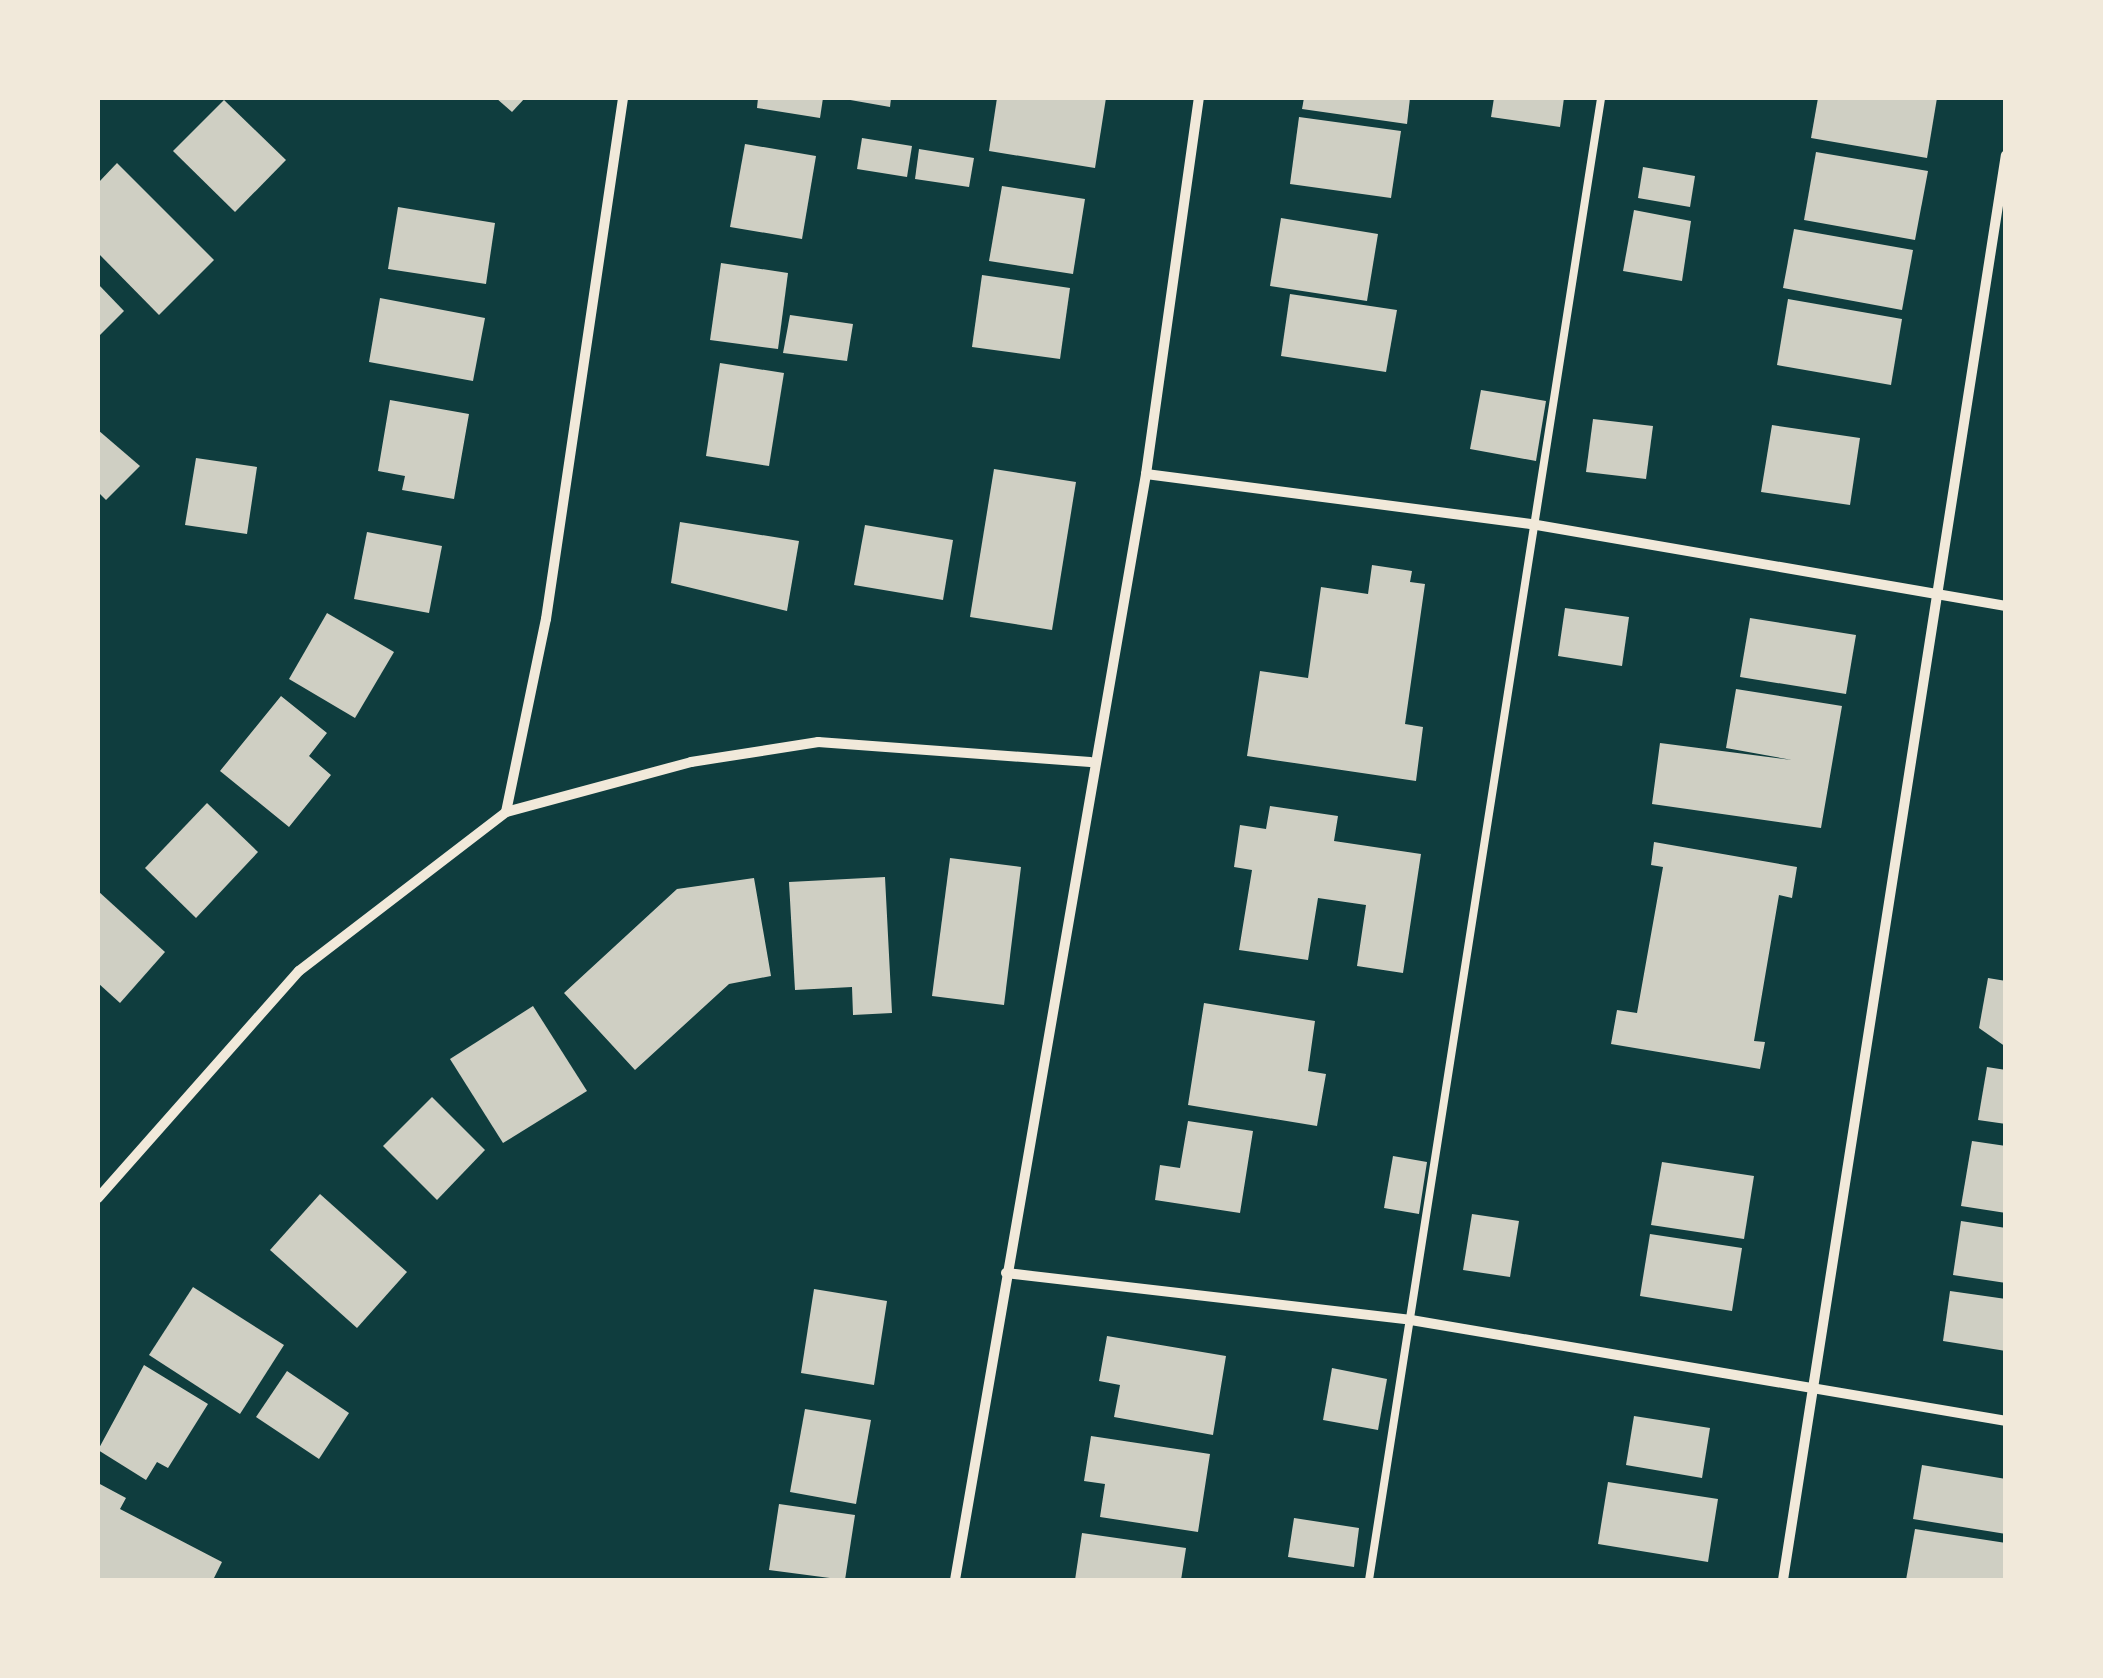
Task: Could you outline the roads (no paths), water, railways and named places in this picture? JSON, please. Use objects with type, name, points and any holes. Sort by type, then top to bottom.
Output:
[{"type":"street","points":[[506,812],[546,619],[623,98]]},
{"type":"street","points":[[955,1580],[1090,762],[1146,474],[1199,98]]},
{"type":"street","points":[[1782,1580],[2006,155]]},
{"type":"street","points":[[1146,474],[1532,524],[2006,606]]},
{"type":"street","points":[[98,1198],[299,971],[506,812],[692,762],[818,742],[1090,762]]},
{"type":"street","points":[[1006,1274],[1411,1320],[1813,1392],[2006,1420]]},
{"type":"lane","points":[[1369,1580],[1602,98]]}]
